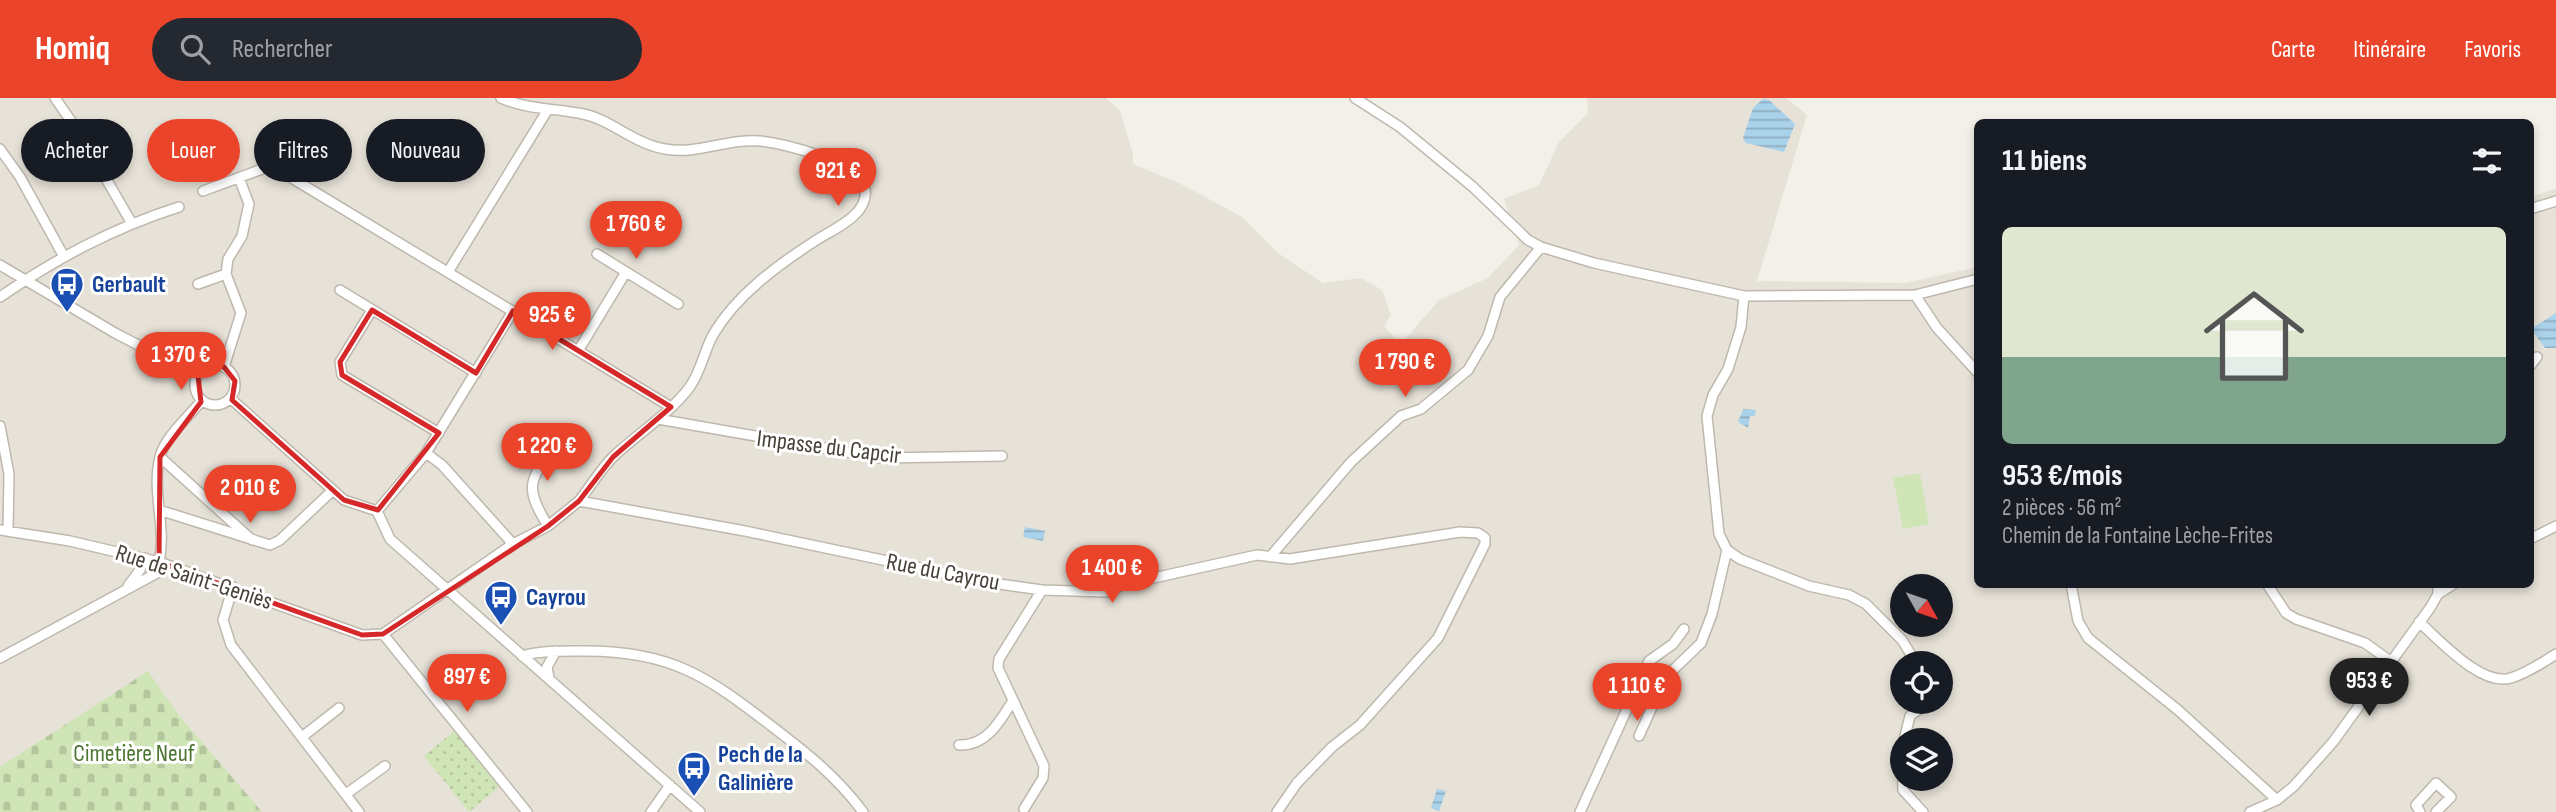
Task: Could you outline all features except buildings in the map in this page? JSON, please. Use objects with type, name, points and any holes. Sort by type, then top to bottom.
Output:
[{"type":"street","points":[[55,98],[82,137],[131,222]]},
{"type":"street","points":[[501,98],[547,111],[585,114],[635,141],[667,150],[698,150],[758,140],[780,145],[849,166],[864,184],[866,196],[861,209],[801,250],[729,310],[712,337],[691,386],[658,419],[612,457],[579,501],[548,526],[513,544],[383,634],[527,812]]},
{"type":"street","points":[[1355,98],[1410,135],[1473,187],[1528,240],[1541,247],[1656,279],[1744,296],[1915,295],[1974,280]]},
{"type":"street","points":[[448,272],[547,111]]},
{"type":"street","points":[[0,149],[20,177],[63,255]]},
{"type":"street","points":[[224,367],[240,313],[226,274],[228,259],[242,236],[249,204],[240,181]]},
{"type":"street","points":[[203,191],[228,182]]},
{"type":"street","points":[[298,182],[671,407]]},
{"type":"street","points":[[2534,208],[2556,201]]},
{"type":"street","points":[[0,297],[63,255],[131,222],[179,207]]},
{"type":"street","points":[[1270,557],[1351,462],[1401,416],[1421,409],[1468,370],[1488,336],[1500,298],[1541,247]]},
{"type":"street","points":[[597,254],[678,304]]},
{"type":"street","points":[[0,265],[115,333],[198,376]]},
{"type":"street","points":[[579,351],[626,272]]},
{"type":"street","points":[[198,284],[226,274]]},
{"type":"street","points":[[340,290],[476,373]]},
{"type":"street","points":[[1915,295],[1937,328],[1974,369]]},
{"type":"street","points":[[1744,296],[1741,327],[1728,369],[1713,396],[1707,416],[1719,534],[1727,550],[1740,559],[1808,586],[1849,595],[1866,604],[1902,640],[1909,651]]},
{"type":"street","points":[[372,310],[340,362],[342,375],[439,433]]},
{"type":"street","points":[[377,511],[426,453],[513,311]]},
{"type":"street","points":[[2534,361],[2537,357]]},
{"type":"street","points":[[224,367],[235,381],[230,398],[214,405],[202,400],[196,389],[198,376],[206,368],[224,367]]},
{"type":"street","points":[[230,398],[350,503],[377,511],[390,540],[700,812]]},
{"type":"street","points":[[0,657],[157,573],[161,562],[162,543],[157,486],[160,457],[172,436],[202,400]]},
{"type":"street","name":"Impasse du Capcir","points":[[658,419],[881,458],[1002,456]]},
{"type":"street","points":[[0,426],[9,474],[4,530]]},
{"type":"street","points":[[548,526],[530,491],[533,477],[556,442]]},
{"type":"street","points":[[426,453],[442,465],[513,544]]},
{"type":"street","points":[[160,457],[240,526],[253,541]]},
{"type":"street","points":[[159,510],[177,513],[270,545],[280,540],[334,490]]},
{"type":"street","name":"Rue du Cayrou","points":[[579,501],[745,531],[942,574],[1042,590],[1106,592],[1122,585],[1257,555],[1290,559],[1460,532],[1478,533],[1485,538],[1480,555],[1438,638],[1360,726],[1332,747],[1297,783],[1278,812]]},
{"type":"street","points":[[2534,537],[2556,526]]},
{"type":"street","name":"Rue de Saint-Geniès","points":[[4,530],[161,562],[362,635],[383,634]]},
{"type":"street","points":[[1639,736],[1671,671],[1701,643],[1712,614],[1727,550]]},
{"type":"street","points":[[124,589],[136,576],[145,558]]},
{"type":"street","points":[[233,587],[224,610],[227,638],[359,812]]},
{"type":"street","points":[[2072,588],[2078,621],[2088,638],[2178,710],[2277,800]]},
{"type":"street","points":[[2270,588],[2286,613],[2365,643],[2390,661]]},
{"type":"street","points":[[2250,812],[2277,800],[2294,786],[2333,742],[2419,622],[2438,589]]},
{"type":"street","points":[[1024,809],[1043,778],[1044,766],[1000,674],[999,659],[1042,590]]},
{"type":"street","points":[[2419,622],[2468,666],[2491,678],[2509,679],[2556,654]]},
{"type":"street","points":[[1580,812],[1648,661],[1674,644],[1684,629]]},
{"type":"street","points":[[522,656],[556,651],[616,651],[645,655],[680,666],[715,683],[827,768],[863,812]]},
{"type":"street","points":[[550,680],[547,667],[556,651]]},
{"type":"street","points":[[958,745],[967,745],[994,732],[1012,702]]},
{"type":"street","points":[[302,737],[339,708]]},
{"type":"street","points":[[346,794],[385,766]]},
{"type":"street","points":[[2420,812],[2416,805],[2436,783],[2451,797],[2437,812]]},
{"type":"street","points":[[651,812],[670,785]]},
{"type":"street","points":[[1904,791],[1923,812]]},
{"type":"highlighted area","points":[[372,310],[476,373],[513,311],[671,407],[613,457],[579,501],[548,526],[383,634],[362,635],[159,562],[160,457],[201,402],[198,376],[212,366],[224,367],[235,381],[232,400],[344,500],[378,510],[439,433],[342,375],[340,362]]},
{"type":"shaded area","points":[[0,98],[1106,98],[1120,111],[1133,154],[1133,164],[1181,184],[1242,217],[1278,253],[1323,283],[1361,278],[1382,290],[1391,315],[1384,326],[1401,344],[1439,300],[1488,278],[1519,245],[1504,199],[1539,185],[1559,142],[1588,113],[1587,98],[1786,98],[1807,115],[1757,281],[1905,283],[1974,268],[1974,588],[2534,588],[2534,196],[2556,188],[2556,812],[0,812]]},
{"type":"green space","points":[[1920,473],[1929,524],[1903,529],[1893,478]]},
{"type":"green space","name":"Cimetière Neuf","points":[[148,671],[177,713],[262,812],[0,812],[0,767]]},
{"type":"green space","points":[[454,731],[499,787],[469,812],[424,756]]},
{"type":"water","points":[[1763,99],[1769,100],[1795,124],[1784,152],[1746,143],[1743,138],[1753,108]]},
{"type":"water","points":[[2556,313],[2556,348],[2545,348],[2534,333],[2534,327]]},
{"type":"water","points":[[1743,409],[1756,410],[1755,416],[1750,416],[1748,428],[1738,422]]},
{"type":"water","points":[[1025,527],[1045,531],[1043,541],[1023,537]]},
{"type":"water","points":[[1437,789],[1446,791],[1439,811],[1431,808]]},
{"type":"place","name":"Gerbault","points":[[67,314]]},
{"type":"place","name":"Cayrou","points":[[501,627]]},
{"type":"place","name":"Pech de la Galinière","points":[[694,798]]}]
